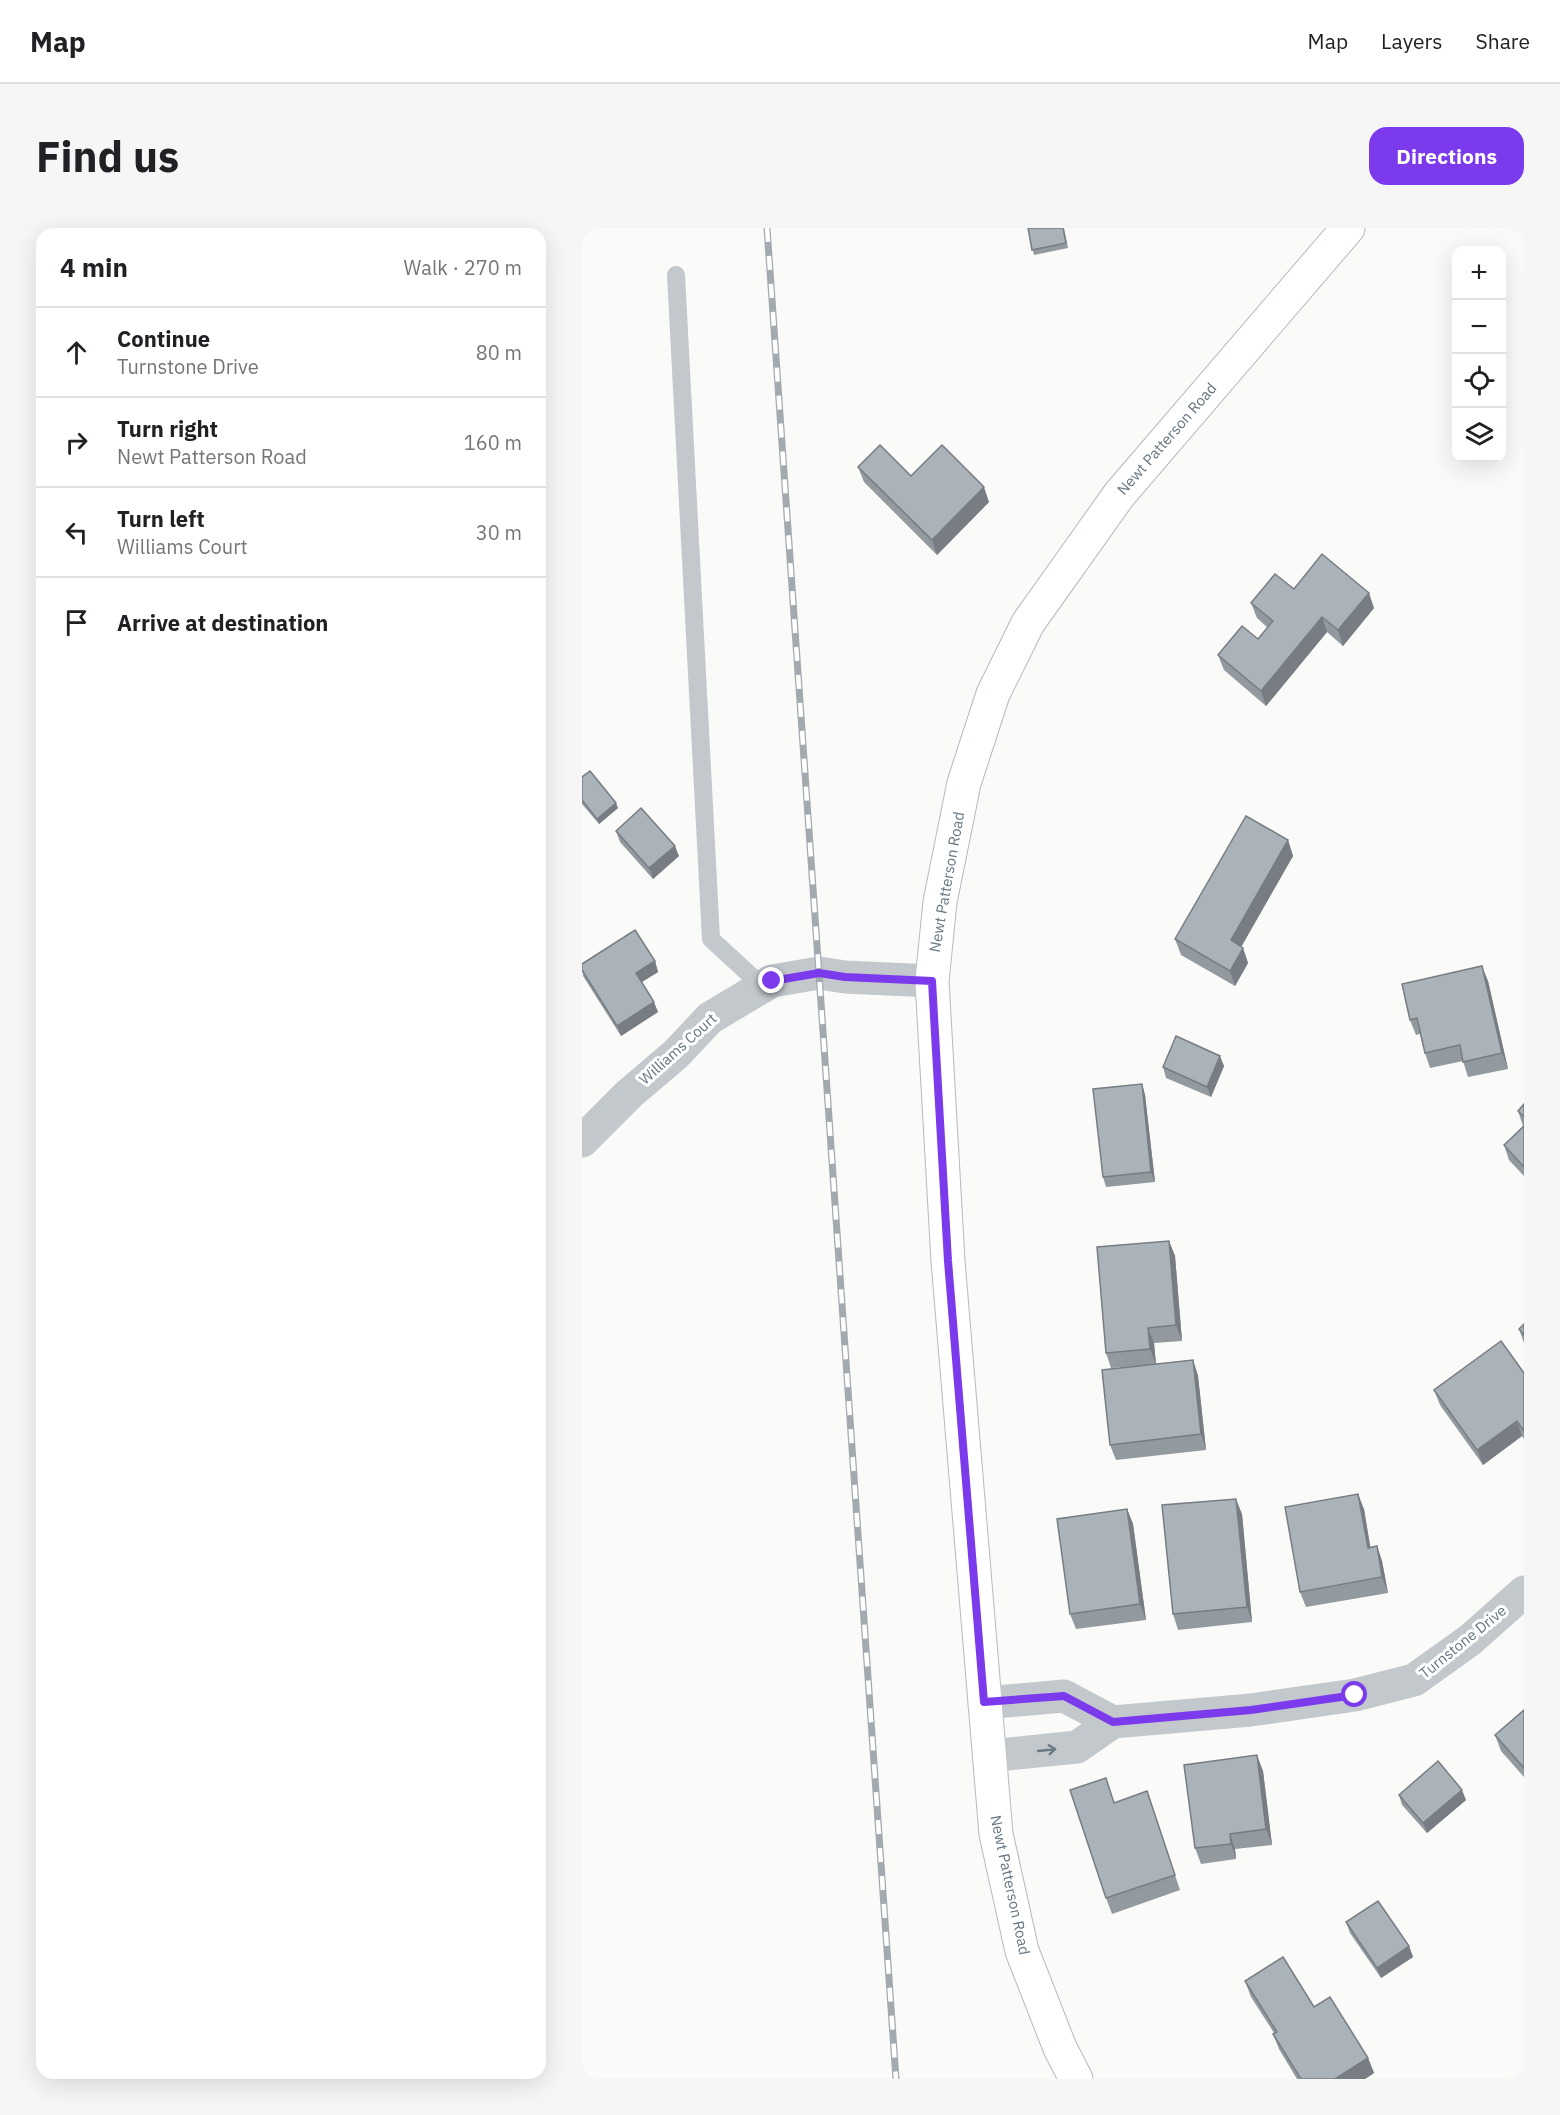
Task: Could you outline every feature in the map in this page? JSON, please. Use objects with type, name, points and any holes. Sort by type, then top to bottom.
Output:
[{"type":"street","name":"Newt Patterson Road","points":[[1076,2079],[1060,2048],[1022,1951],[996,1834],[948,1261],[932,981],[940,902],[964,783],[993,694],[1028,623],[1119,495],[1348,228]]},
{"type":"street","name":"Williams Court","points":[[582,1141],[629,1094],[676,1054],[710,1018],[772,981],[819,973],[845,977],[932,981]]},
{"type":"street","name":"Turnstone Drive","points":[[989,1756],[1077,1747],[1113,1722],[1251,1710],[1355,1695],[1414,1680],[1470,1640],[1524,1592]]},
{"type":"street","points":[[984,1702],[1064,1696],[1113,1722]]},
{"type":"lane","points":[[676,275],[711,939],[763,987]]},
{"type":"building","points":[[1028,228],[1063,228],[1066,243],[1032,250]]},
{"type":"building","points":[[880,445],[911,476],[942,445],[984,487],[932,540],[858,467]]},
{"type":"building","points":[[1322,554],[1369,593],[1338,630],[1322,617],[1261,691],[1218,655],[1242,626],[1258,639],[1273,621],[1251,603],[1275,574],[1294,589]]},
{"type":"building","points":[[590,771],[616,803],[597,819],[582,800],[582,777]]},
{"type":"building","points":[[641,808],[675,846],[649,868],[616,831]]},
{"type":"building","points":[[1246,816],[1288,840],[1231,940],[1243,948],[1230,971],[1175,939]]},
{"type":"building","points":[[635,930],[655,961],[636,973],[654,1002],[617,1026],[582,970],[582,964]]},
{"type":"building","points":[[1482,966],[1502,1053],[1463,1062],[1460,1045],[1425,1053],[1417,1018],[1410,1020],[1402,984]]},
{"type":"building","points":[[1176,1036],[1220,1056],[1207,1087],[1163,1067]]},
{"type":"building","points":[[1142,1084],[1151,1172],[1103,1177],[1093,1089]]},
{"type":"building","points":[[1524,1104],[1524,1117],[1518,1111]]},
{"type":"building","points":[[1524,1126],[1524,1167],[1504,1145]]},
{"type":"building","points":[[1169,1241],[1176,1325],[1148,1328],[1150,1349],[1106,1353],[1097,1247]]},
{"type":"building","points":[[1524,1324],[1524,1335],[1519,1329]]},
{"type":"building","points":[[1501,1341],[1524,1373],[1524,1431],[1517,1421],[1477,1450],[1434,1390]]},
{"type":"building","points":[[1193,1360],[1201,1434],[1110,1445],[1102,1370]]},
{"type":"building","points":[[1358,1494],[1368,1548],[1377,1546],[1382,1577],[1300,1592],[1285,1507]]},
{"type":"building","points":[[1236,1499],[1247,1607],[1173,1614],[1162,1505]]},
{"type":"building","points":[[1127,1509],[1140,1604],[1070,1614],[1057,1519]]},
{"type":"building","points":[[1524,1710],[1524,1768],[1495,1735]]},
{"type":"building","points":[[1257,1755],[1266,1829],[1230,1834],[1231,1844],[1195,1848],[1184,1765]]},
{"type":"building","points":[[1438,1761],[1462,1790],[1423,1823],[1399,1795]]},
{"type":"building","points":[[1106,1778],[1114,1803],[1147,1791],[1175,1875],[1106,1898],[1070,1790]]},
{"type":"building","points":[[1378,1901],[1409,1946],[1377,1968],[1346,1922]]},
{"type":"building","points":[[1283,1957],[1314,2007],[1330,1997],[1368,2058],[1335,2079],[1301,2079],[1273,2034],[1277,2032],[1245,1981]]},
{"type":"railway","points":[[767,228],[896,2079]]},
{"type":"route","points":[[772,981],[819,973],[845,977],[932,981],[948,1261],[984,1702],[1064,1696],[1113,1722],[1251,1710],[1355,1695]]}]
